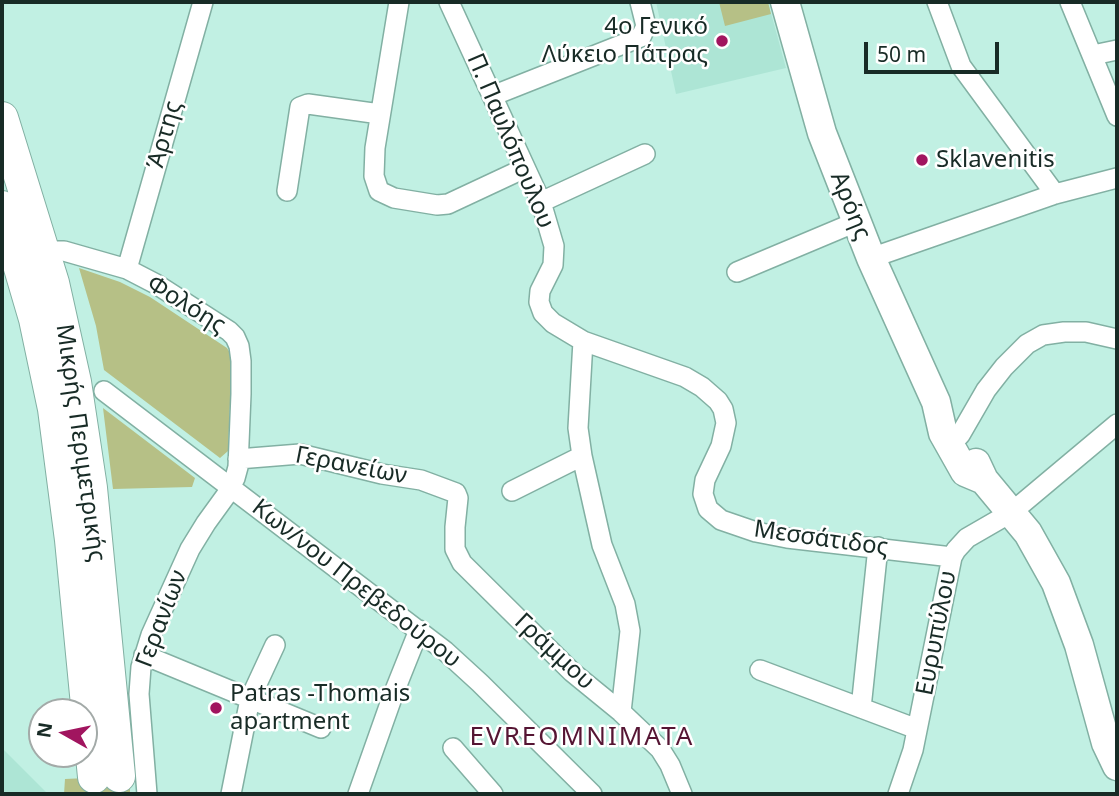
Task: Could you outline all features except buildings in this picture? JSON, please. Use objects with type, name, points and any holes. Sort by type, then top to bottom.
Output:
[{"type":"main road","name":"Μικρής Περιμετρικής","points":[[2,118],[19,248]]},
{"type":"main road","name":"Μικρής Περιμετρικής","points":[[2,207],[19,248],[68,346],[89,476],[106,777]]},
{"type":"street","name":"Άρτης","points":[[127,269],[203,2]]},
{"type":"street","points":[[399,2],[380,114],[374,176],[379,191],[387,196],[437,205],[447,204],[525,168]]},
{"type":"street","name":"Π. Παυλόπουλου","points":[[449,2],[541,202],[555,256],[540,291],[539,302],[543,313],[553,323],[583,341]]},
{"type":"street","points":[[492,96],[641,37],[646,26],[640,2]]},
{"type":"street","name":"Αρόης","points":[[785,2],[822,133],[872,258],[936,401],[960,435],[984,480],[1012,512]]},
{"type":"street","points":[[937,2],[961,66],[1055,194]]},
{"type":"street","points":[[1070,2],[1117,116]]},
{"type":"street","points":[[1093,55],[1117,50]]},
{"type":"street","points":[[287,191],[300,107],[308,104],[380,114]]},
{"type":"street","points":[[541,202],[645,155]]},
{"type":"street","points":[[872,258],[1055,194],[1117,178]]},
{"type":"street","points":[[737,272],[856,222]]},
{"type":"street","name":"Φολόης","points":[[19,248],[64,251],[127,269],[156,284],[236,337],[241,360],[238,459]]},
{"type":"street","points":[[960,435],[986,390],[1027,344],[1043,335],[1064,332],[1086,332],[1117,339]]},
{"type":"street","points":[[583,341],[578,428],[582,456],[602,545],[629,617],[630,644],[621,712]]},
{"type":"street","name":"Μεσσάτιδος","points":[[583,341],[685,377],[718,401],[723,409],[724,429],[721,446],[704,487],[705,503],[712,514],[730,524],[775,536],[952,556]]},
{"type":"street","name":"Κων/νου Πρεβεδούρου","points":[[104,391],[232,487],[480,682],[578,790]]},
{"type":"street","name":"Αρόης","points":[[936,401],[943,433],[965,472],[984,480]]},
{"type":"street","name":"Ευρυπύλου","points":[[898,794],[909,764],[917,729],[952,556],[967,538],[1012,512],[1117,424]]},
{"type":"street","name":"Γερανείων","points":[[238,459],[300,454],[382,474],[421,480],[456,493],[458,498]]},
{"type":"street","points":[[512,491],[582,456]]},
{"type":"street","name":"Γερανίων","points":[[147,794],[139,694],[144,655],[191,548],[232,487],[238,459]]},
{"type":"street","name":"Γράμμου","points":[[458,498],[454,540],[462,564],[572,672],[621,712],[660,749],[682,794]]},
{"type":"street","points":[[1012,512],[1038,549],[1061,595],[1079,645],[1106,743],[1117,766]]},
{"type":"street","points":[[861,708],[878,547]]},
{"type":"street","points":[[358,794],[418,631]]},
{"type":"street","points":[[231,794],[250,699],[275,645]]},
{"type":"street","points":[[144,655],[321,728]]},
{"type":"street","points":[[760,670],[917,729]]},
{"type":"street","points":[[453,748],[493,794]]},
{"type":"shaded area","name":"4ο Γενικό Λύκειο Πάτρας","points":[[656,2],[768,2],[786,68],[676,94]]},
{"type":"shaded area","points":[[719,2],[768,2],[771,14],[725,26]]},
{"type":"shaded area","points":[[79,268],[120,282],[150,297],[227,348],[232,356],[228,451],[220,458],[104,370],[96,326]]},
{"type":"shaded area","points":[[103,408],[195,478],[192,487],[113,489]]},
{"type":"shaded area","points":[[2,748],[48,794],[2,794]]},
{"type":"shaded area","points":[[130,776],[130,794],[64,794],[65,779]]},
{"type":"place","name":"4ο Γενικό Λύκειο Πάτρας","points":[[722,41]]},
{"type":"place","name":"Sklavenitis","points":[[922,160]]},
{"type":"place","name":"Patras -Thomais apartment","points":[[216,708]]},
{"type":"district","name":"EVREOMNIMATA","points":[[582,738]]}]
